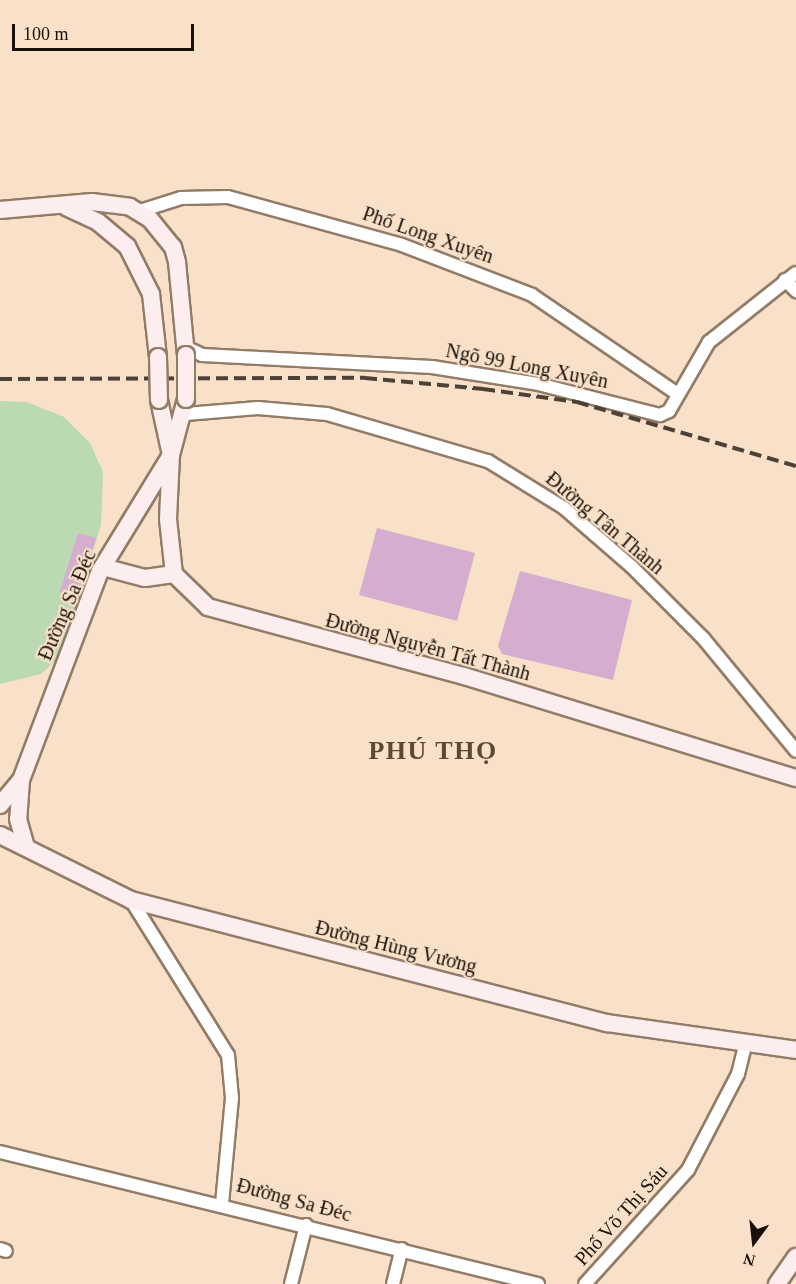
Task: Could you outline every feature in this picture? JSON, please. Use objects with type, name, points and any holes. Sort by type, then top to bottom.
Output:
[{"type":"main road","points":[[0,210],[65,207],[92,202],[140,211],[173,247],[185,351],[186,407],[171,455],[168,519],[174,574],[145,578],[102,567]]},
{"type":"main road","points":[[65,207],[98,222],[127,246],[153,303],[159,400],[171,455]]},
{"type":"main road","name":"Đường Sa Đéc","points":[[26,847],[18,819],[21,780],[102,567],[171,455]]},
{"type":"main road","name":"Đường Nguyễn Tất Thành","points":[[174,574],[200,601],[242,620],[465,676],[796,778]]},
{"type":"main road","name":"Đường Sa Đéc","points":[[0,804],[21,780]]},
{"type":"main road","name":"Đường Hùng Vương","points":[[0,835],[130,900],[607,1023],[796,1050]]},
{"type":"main road","points":[[777,1284],[796,1257]]},
{"type":"street","name":"Phố Long Xuyên","points":[[140,211],[181,198],[228,197],[402,245],[532,295],[676,393]]},
{"type":"street","name":"Ngõ 99 Long Xuyên","points":[[185,351],[202,355],[432,367],[538,384],[660,415],[669,411],[676,393],[709,342],[791,277]]},
{"type":"street","points":[[791,277],[796,291]]},
{"type":"street","name":"Đường Tân Thành","points":[[186,407],[258,408],[327,414],[488,461],[564,508],[632,567],[703,638],[796,751]]},
{"type":"street","name":"Đường Sa Đéc","points":[[130,900],[228,1055],[232,1098],[222,1203],[402,1249],[493,1278],[537,1284]]},
{"type":"street","name":"Phố Võ Thị Sáu","points":[[585,1284],[688,1170],[738,1074],[746,1042]]},
{"type":"street","points":[[0,1152],[222,1203]]},
{"type":"street","points":[[291,1284],[306,1225]]},
{"type":"street","points":[[393,1284],[402,1249]]},
{"type":"green space","points":[[0,401],[27,402],[64,417],[90,443],[103,472],[101,525],[61,656],[41,674],[0,684]]},
{"type":"building","points":[[377,528],[475,553],[457,621],[359,595]]},
{"type":"building","points":[[78,533],[96,538],[79,597],[60,592]]},
{"type":"building","points":[[520,571],[632,600],[613,680],[502,654],[498,646]]},
{"type":"railway","points":[[0,379],[365,378],[483,389],[577,402],[796,466]]},
{"type":"district","name":"PHÚ THỌ","points":[[433,751]]}]
